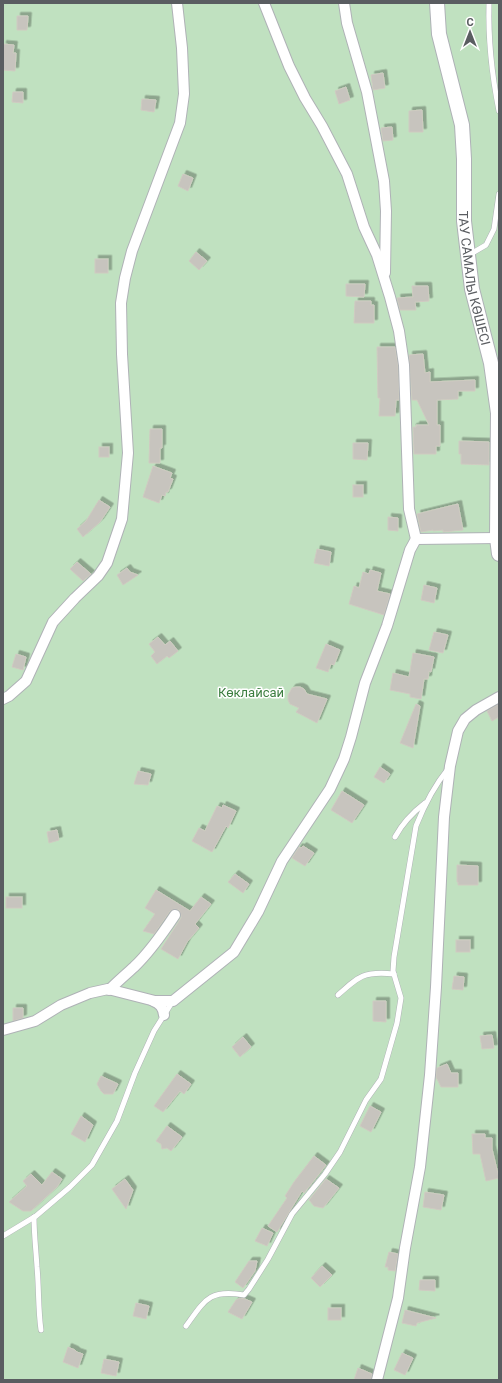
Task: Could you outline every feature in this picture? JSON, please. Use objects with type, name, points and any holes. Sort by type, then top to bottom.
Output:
[{"type":"street","points":[[3,699],[9,696],[26,681],[53,622],[98,576],[107,563],[122,519],[128,453],[122,354],[121,303],[132,251],[180,123],[184,87],[182,48],[177,3]]},
{"type":"street","points":[[3,1030],[35,1021],[61,1005],[90,993],[109,990],[152,1000],[173,1001],[234,952],[258,912],[282,861],[330,789],[344,759],[364,683],[386,626],[410,550],[416,539],[409,509],[404,365],[399,330],[378,255],[364,227],[347,174],[322,126],[305,98],[264,3]]},
{"type":"street","points":[[344,3],[347,23],[367,92],[384,181],[386,211],[385,281]]},
{"type":"street","name":"ТАУ САМАЛЫ КӨШЕСІ","points":[[437,3],[439,34],[462,125],[464,159],[464,221],[472,289],[491,363],[498,413],[497,538],[499,554]]},
{"type":"street","points":[[416,539],[497,538]]},
{"type":"street","points":[[377,1380],[398,1298],[405,1248],[420,1167],[430,1075],[444,817],[450,766],[458,731],[465,719],[476,710],[499,697]]},
{"type":"street","points":[[109,990],[122,976],[135,966],[162,936],[175,915]]},
{"type":"street","points":[[152,1000],[159,1004],[163,1009],[164,1015]]},
{"type":"lane","points":[[489,3],[488,19],[494,85],[499,111]]},
{"type":"lane","points":[[468,255],[486,245],[489,240],[494,229],[499,194]]},
{"type":"lane","points":[[186,1326],[206,1299],[216,1294],[230,1292],[244,1295],[249,1289],[268,1259],[292,1214],[325,1174],[340,1152],[366,1100],[381,1079],[397,1023],[401,998],[394,974],[394,957],[416,826],[422,809],[450,766]]},
{"type":"lane","points":[[395,837],[399,829],[413,812],[427,801]]},
{"type":"lane","points":[[338,995],[357,979],[367,973],[379,972],[394,974]]},
{"type":"lane","points":[[3,1236],[34,1217],[70,1187],[92,1165],[117,1121],[135,1073],[154,1031],[173,1001]]},
{"type":"lane","points":[[34,1217],[38,1311],[41,1330]]},
{"type":"green space","name":"Көклайсай","points":[[3,3],[499,3],[499,1380],[3,1380]]},
{"type":"building","points":[[17,16],[28,16],[27,30],[17,30]]},
{"type":"building","points":[[3,44],[14,45],[13,53],[16,53],[15,71],[3,70]]},
{"type":"building","points":[[383,73],[385,88],[373,90],[371,75]]},
{"type":"building","points":[[346,87],[350,100],[339,104],[335,91]]},
{"type":"building","points":[[13,92],[23,92],[23,103],[12,102]]},
{"type":"building","points":[[142,99],[156,100],[154,112],[141,110]]},
{"type":"building","points":[[422,110],[423,132],[409,132],[409,111]]},
{"type":"building","points":[[392,127],[393,140],[383,141],[381,128]]},
{"type":"building","points":[[183,174],[193,178],[188,191],[178,186]]},
{"type":"building","points":[[196,252],[207,261],[199,270],[189,261]]},
{"type":"building","points":[[95,259],[108,259],[108,273],[95,273]]},
{"type":"building","points":[[346,284],[365,284],[364,297],[346,296]]},
{"type":"building","points":[[412,286],[428,286],[429,301],[415,302],[416,310],[400,310],[397,298],[413,297]]},
{"type":"building","points":[[355,301],[371,301],[371,305],[374,305],[374,323],[354,323]]},
{"type":"building","points":[[377,347],[395,347],[398,366],[399,400],[396,400],[395,416],[379,416],[380,398],[378,398]]},
{"type":"building","points":[[423,354],[425,373],[430,372],[430,382],[475,380],[475,391],[458,391],[458,399],[437,400],[437,425],[440,425],[440,446],[436,446],[436,454],[414,454],[413,427],[416,427],[416,425],[429,425],[417,400],[412,400],[409,355]]},
{"type":"building","points":[[150,429],[162,429],[160,463],[149,463]]},
{"type":"building","points":[[459,441],[489,442],[489,465],[461,464]]},
{"type":"building","points":[[353,443],[368,443],[367,460],[353,459]]},
{"type":"building","points":[[99,447],[109,447],[109,457],[99,457]]},
{"type":"building","points":[[153,466],[172,473],[170,478],[173,479],[168,492],[166,492],[165,496],[162,495],[159,503],[143,497]]},
{"type":"building","points":[[353,485],[363,485],[363,497],[353,497]]},
{"type":"building","points":[[99,500],[110,507],[100,522],[83,537],[77,529],[86,521]]},
{"type":"building","points":[[458,504],[463,530],[443,532],[443,530],[433,530],[421,532],[417,514]]},
{"type":"building","points":[[388,517],[398,518],[398,531],[388,530]]},
{"type":"building","points":[[317,549],[331,552],[329,566],[314,563]]},
{"type":"building","points":[[77,562],[91,574],[83,581],[70,569]]},
{"type":"building","points":[[127,568],[130,572],[138,575],[123,585],[117,575]]},
{"type":"building","points":[[370,570],[381,573],[377,591],[390,594],[384,615],[349,604],[354,586],[359,588],[363,572],[369,574]]},
{"type":"building","points":[[424,585],[437,588],[434,603],[421,600]]},
{"type":"building","points":[[434,632],[448,635],[443,653],[429,650]]},
{"type":"building","points":[[158,637],[165,645],[170,641],[178,651],[169,658],[167,656],[157,664],[151,656],[155,652],[149,644]]},
{"type":"building","points":[[326,644],[340,650],[334,665],[331,664],[328,672],[316,668]]},
{"type":"building","points":[[413,653],[434,657],[428,679],[424,679],[421,699],[410,697],[410,694],[390,690],[393,673],[409,677]]},
{"type":"building","points":[[16,654],[26,657],[23,670],[12,667]]},
{"type":"building","points":[[296,687],[304,689],[307,694],[327,699],[317,723],[296,712],[299,708],[290,704],[288,695],[292,688]]},
{"type":"building","points":[[416,704],[420,706],[413,748],[400,743]]},
{"type":"building","points":[[499,704],[499,717],[492,721],[487,711]]},
{"type":"building","points":[[380,767],[390,774],[384,783],[374,777]]},
{"type":"building","points":[[138,771],[151,774],[148,785],[134,784]]},
{"type":"building","points":[[342,791],[364,805],[352,823],[331,810]]},
{"type":"building","points":[[223,805],[236,811],[228,828],[226,826],[212,852],[192,841],[199,828],[205,831],[217,806],[222,808]]},
{"type":"building","points":[[57,830],[59,840],[49,843],[47,832]]},
{"type":"building","points":[[303,846],[314,853],[305,866],[292,858],[299,847],[301,848]]},
{"type":"building","points":[[457,865],[478,866],[478,885],[458,885]]},
{"type":"building","points":[[235,874],[249,884],[243,893],[228,882]]},
{"type":"building","points":[[156,890],[190,911],[201,897],[211,904],[195,924],[199,928],[187,942],[178,959],[161,949],[181,918],[179,910],[175,909],[170,911],[154,934],[143,931],[155,914],[145,908]]},
{"type":"building","points":[[6,897],[22,897],[22,908],[6,908]]},
{"type":"building","points":[[456,940],[470,940],[470,952],[456,952]]},
{"type":"building","points":[[454,976],[464,977],[463,990],[452,989]]},
{"type":"building","points":[[373,1001],[386,1001],[386,1022],[373,1021]]},
{"type":"building","points":[[13,1008],[23,1008],[23,1018],[13,1021]]},
{"type":"building","points":[[492,1035],[494,1048],[482,1049],[480,1036]]},
{"type":"building","points":[[243,1037],[251,1047],[240,1057],[232,1047]]},
{"type":"building","points":[[447,1064],[451,1073],[458,1073],[458,1087],[441,1087],[436,1077],[437,1068]]},
{"type":"building","points":[[177,1074],[191,1084],[184,1094],[180,1091],[163,1112],[154,1106]]},
{"type":"building","points":[[101,1076],[118,1084],[113,1094],[104,1094],[101,1091],[97,1084]]},
{"type":"building","points":[[370,1106],[381,1112],[371,1132],[360,1126]]},
{"type":"building","points":[[81,1116],[93,1125],[85,1142],[71,1134]]},
{"type":"building","points":[[167,1126],[182,1137],[171,1151],[167,1148],[162,1149],[161,1144],[156,1141]]},
{"type":"building","points":[[472,1134],[485,1134],[485,1138],[492,1138],[492,1149],[499,1178],[486,1181],[480,1154],[473,1154]]},
{"type":"building","points":[[314,1156],[326,1165],[304,1193],[302,1191],[277,1232],[268,1226],[287,1198],[285,1196],[294,1182]]},
{"type":"building","points":[[52,1172],[62,1179],[57,1187],[31,1211],[23,1211],[9,1202],[27,1186],[23,1181],[31,1174],[42,1185]]},
{"type":"building","points":[[125,1179],[133,1190],[126,1209],[112,1189]]},
{"type":"building","points":[[326,1179],[339,1188],[323,1208],[314,1206],[309,1200]]},
{"type":"building","points":[[425,1192],[444,1195],[441,1210],[423,1207]]},
{"type":"building","points":[[262,1228],[273,1233],[267,1246],[255,1241]]},
{"type":"building","points":[[389,1252],[398,1254],[395,1271],[388,1270],[388,1267],[385,1267]]},
{"type":"building","points":[[249,1261],[257,1261],[255,1271],[243,1288],[235,1282]]},
{"type":"building","points":[[322,1266],[332,1275],[320,1287],[311,1278]]},
{"type":"building","points":[[420,1280],[435,1280],[435,1291],[419,1290]]},
{"type":"building","points":[[240,1298],[252,1302],[242,1319],[228,1312],[236,1300]]},
{"type":"building","points":[[136,1303],[149,1306],[146,1319],[133,1316]]},
{"type":"building","points":[[328,1308],[341,1308],[341,1320],[328,1320]]},
{"type":"building","points":[[405,1310],[436,1318],[417,1323],[416,1326],[402,1323]]},
{"type":"building","points":[[68,1347],[83,1354],[78,1368],[63,1362]]},
{"type":"building","points":[[402,1353],[413,1358],[405,1375],[394,1370]]},
{"type":"building","points":[[104,1359],[119,1362],[116,1376],[101,1373]]},
{"type":"building","points":[[358,1368],[372,1374],[371,1380],[354,1380]]}]
